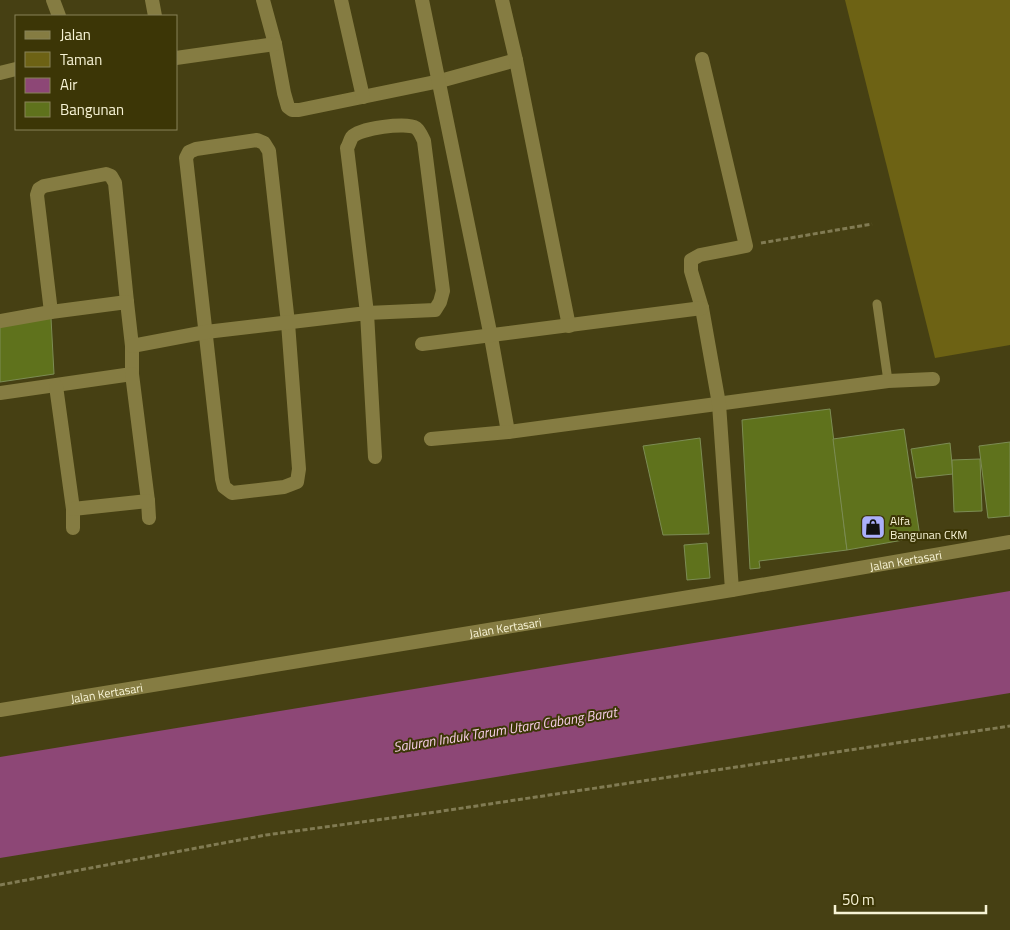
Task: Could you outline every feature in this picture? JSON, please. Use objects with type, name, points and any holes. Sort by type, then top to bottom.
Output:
[{"type":"street","points":[[53,0],[59,15]]},
{"type":"street","points":[[152,0],[155,15]]},
{"type":"street","points":[[264,0],[275,44],[284,93],[288,107],[292,110],[440,81],[516,60]]},
{"type":"street","points":[[341,0],[363,97]]},
{"type":"street","points":[[422,0],[491,337],[508,432]]},
{"type":"street","points":[[502,0],[516,60],[569,326]]},
{"type":"street","points":[[178,58],[275,44]]},
{"type":"street","points":[[702,59],[746,246],[700,254],[692,260],[690,271],[702,308],[719,404],[732,590]]},
{"type":"street","points":[[0,73],[15,69]]},
{"type":"street","points":[[132,346],[206,332],[367,313],[435,310],[440,302],[443,291],[424,141],[418,129],[412,126],[395,126],[360,131],[352,136],[347,148],[367,313],[375,457]]},
{"type":"street","points":[[257,140],[264,143],[269,152],[288,323],[299,469],[297,482],[284,487],[232,493],[224,487],[206,332],[186,158],[189,152],[196,149],[257,140]]},
{"type":"street","points":[[51,312],[37,195],[44,186],[106,174],[111,176],[115,183],[132,346],[132,374],[149,518]]},
{"type":"street","points":[[0,321],[127,302]]},
{"type":"street","points":[[422,344],[491,337],[702,308]]},
{"type":"street","points":[[0,393],[132,374]]},
{"type":"street","points":[[431,438],[508,432],[888,381],[933,378]]},
{"type":"street","points":[[56,386],[73,508],[73,528]]},
{"type":"street","points":[[73,508],[148,501]]},
{"type":"street","name":"Jalan Kertasari","points":[[0,710],[732,590],[1010,542]]},
{"type":"lane","points":[[877,304],[888,381]]},
{"type":"path","points":[[746,246],[872,224]]},
{"type":"path","points":[[0,885],[266,836],[466,808],[1010,726]]},
{"type":"green space","points":[[845,0],[1010,0],[1010,345],[935,358]]},
{"type":"water","name":"Saluran Induk Tarum Utara Cabang Barat","points":[[1010,591],[1010,693],[0,858],[0,757]]},
{"type":"building","points":[[51,318],[54,374],[0,382],[0,325]]},
{"type":"building","points":[[830,409],[847,550],[759,561],[760,568],[750,569],[742,420]]},
{"type":"building","points":[[904,429],[920,537],[847,550],[833,439]]},
{"type":"building","points":[[700,438],[709,534],[663,535],[643,446]]},
{"type":"building","points":[[1010,442],[1010,516],[988,518],[979,446]]},
{"type":"building","points":[[950,443],[953,474],[916,478],[911,449]]},
{"type":"building","points":[[980,459],[982,511],[954,512],[952,460]]},
{"type":"building","points":[[707,543],[710,578],[687,580],[684,545]]},
{"type":"place","name":"Alfa Bangunan CKM","points":[[873,527]]}]
